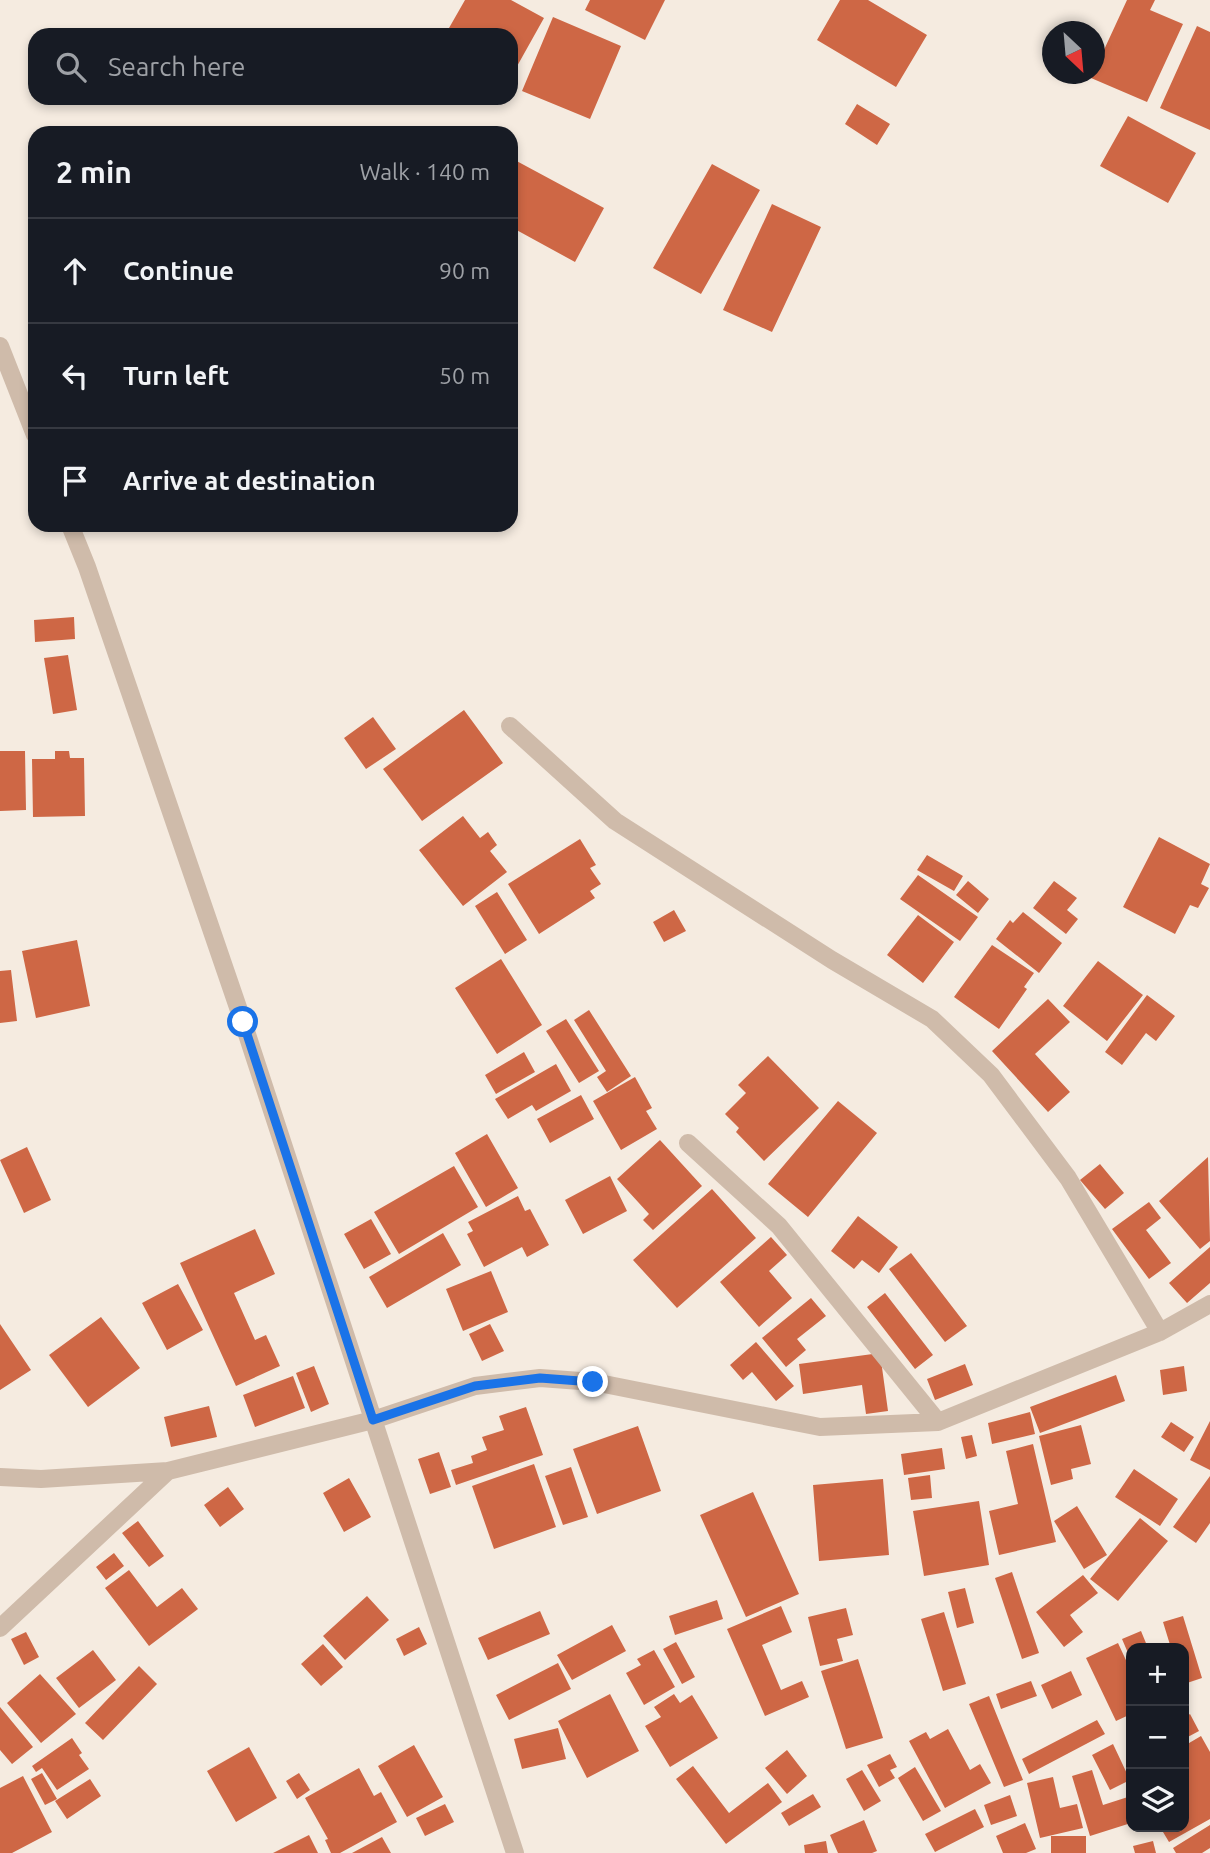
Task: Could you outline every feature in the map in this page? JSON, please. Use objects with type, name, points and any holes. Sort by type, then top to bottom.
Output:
[{"type":"street","points":[[0,346],[28,417]]},
{"type":"street","points":[[74,532],[238,1009],[515,1853]]},
{"type":"street","points":[[510,726],[615,821],[832,960],[932,1019],[991,1075],[1068,1178],[1160,1332]]},
{"type":"street","points":[[688,1143],[779,1226],[939,1422]]},
{"type":"street","points":[[0,1477],[41,1479],[168,1471],[373,1420],[475,1386],[540,1378],[593,1382],[820,1427],[939,1422],[1160,1332],[1210,1304]]},
{"type":"street","points":[[0,1628],[168,1471]]},
{"type":"building","points":[[465,0],[511,0],[544,18],[518,64],[518,28],[449,28]]},
{"type":"building","points":[[590,0],[665,0],[645,40],[585,10]]},
{"type":"building","points":[[840,0],[868,0],[927,35],[896,87],[817,40]]},
{"type":"building","points":[[1127,0],[1155,0],[1150,10],[1183,24],[1147,102],[1105,84],[1105,48]]},
{"type":"building","points":[[553,17],[621,46],[590,119],[522,91]]},
{"type":"building","points":[[1197,26],[1210,32],[1210,130],[1160,108]]},
{"type":"building","points":[[857,104],[890,124],[877,145],[845,124]]},
{"type":"building","points":[[1128,116],[1196,153],[1168,203],[1100,166]]},
{"type":"building","points":[[518,162],[604,208],[575,262],[518,231]]},
{"type":"building","points":[[712,164],[760,190],[701,294],[653,268]]},
{"type":"building","points":[[772,204],[821,227],[772,332],[723,310]]},
{"type":"building","points":[[74,617],[75,639],[35,642],[34,620]]},
{"type":"building","points":[[68,655],[77,710],[53,714],[44,658]]},
{"type":"building","points":[[464,710],[503,763],[422,821],[383,769]]},
{"type":"building","points":[[373,717],[396,749],[366,769],[344,738]]},
{"type":"building","points":[[0,751],[25,751],[26,810],[0,811]]},
{"type":"building","points":[[55,751],[69,751],[70,758],[84,758],[85,816],[33,817],[32,759],[55,759]]},
{"type":"building","points":[[463,816],[480,838],[488,832],[497,845],[490,851],[507,872],[463,906],[419,850]]},
{"type":"building","points":[[1159,837],[1210,864],[1201,884],[1209,888],[1198,908],[1190,905],[1175,934],[1123,907]]},
{"type":"building","points":[[580,839],[596,865],[590,868],[601,884],[590,891],[595,898],[539,934],[508,884]]},
{"type":"building","points":[[927,855],[963,876],[954,891],[917,870]]},
{"type":"building","points":[[918,875],[978,917],[960,941],[900,899]]},
{"type":"building","points":[[968,881],[989,899],[978,913],[956,895]]},
{"type":"building","points":[[1054,881],[1077,898],[1067,910],[1078,919],[1066,934],[1033,908]]},
{"type":"building","points":[[497,892],[527,940],[505,954],[475,906]]},
{"type":"building","points":[[674,910],[686,931],[664,942],[653,922]]},
{"type":"building","points":[[1023,912],[1062,943],[1039,973],[996,939],[1010,920],[1013,923]]},
{"type":"building","points":[[918,915],[954,942],[923,983],[887,955]]},
{"type":"building","points":[[77,940],[90,1006],[36,1018],[22,951]]},
{"type":"building","points":[[992,945],[1034,973],[1024,987],[1027,989],[999,1029],[954,997]]},
{"type":"building","points":[[501,959],[542,1025],[497,1054],[455,988]]},
{"type":"building","points":[[1098,961],[1143,995],[1107,1041],[1063,1006]]},
{"type":"building","points":[[11,970],[17,1021],[0,1023],[0,971]]},
{"type":"building","points":[[1147,995],[1175,1016],[1156,1041],[1146,1033],[1122,1065],[1105,1052]]},
{"type":"building","points":[[1048,999],[1070,1022],[1035,1054],[1070,1092],[1048,1112],[992,1051]]},
{"type":"building","points":[[589,1010],[631,1076],[607,1092],[597,1077],[606,1071],[574,1020]]},
{"type":"building","points":[[566,1019],[599,1071],[579,1083],[546,1031]]},
{"type":"building","points":[[524,1052],[535,1072],[496,1094],[485,1075]]},
{"type":"building","points":[[768,1056],[819,1108],[764,1161],[736,1132],[739,1128],[725,1114],[746,1093],[738,1085]]},
{"type":"building","points":[[556,1064],[571,1091],[536,1111],[532,1105],[508,1119],[495,1099]]},
{"type":"building","points":[[635,1077],[652,1108],[646,1111],[657,1129],[621,1150],[593,1101]]},
{"type":"building","points":[[581,1095],[594,1119],[550,1143],[537,1119]]},
{"type":"building","points":[[838,1101],[877,1133],[808,1217],[768,1184]]},
{"type":"building","points":[[487,1134],[518,1188],[486,1207],[455,1153]]},
{"type":"building","points":[[660,1140],[702,1186],[653,1230],[643,1220],[649,1214],[617,1179]]},
{"type":"building","points":[[27,1147],[51,1200],[24,1213],[0,1160]]},
{"type":"building","points":[[1208,1157],[1210,1241],[1200,1249],[1159,1201]]},
{"type":"building","points":[[1100,1164],[1124,1193],[1105,1209],[1080,1180]]},
{"type":"building","points":[[454,1166],[478,1207],[399,1254],[374,1212]]},
{"type":"building","points":[[610,1176],[627,1211],[583,1234],[565,1200]]},
{"type":"building","points":[[712,1189],[756,1238],[677,1308],[633,1260]]},
{"type":"building","points":[[518,1196],[525,1211],[530,1209],[549,1245],[527,1257],[522,1247],[484,1267],[467,1234],[473,1231],[468,1222]]},
{"type":"building","points":[[1149,1202],[1161,1218],[1146,1230],[1171,1263],[1149,1279],[1112,1229]]},
{"type":"building","points":[[858,1216],[898,1247],[879,1273],[862,1260],[854,1269],[831,1251]]},
{"type":"building","points":[[371,1219],[391,1254],[364,1269],[344,1234]]},
{"type":"building","points":[[255,1229],[275,1274],[234,1293],[255,1340],[266,1335],[280,1366],[236,1386],[180,1263]]},
{"type":"building","points":[[443,1233],[461,1265],[387,1308],[369,1277]]},
{"type":"building","points":[[771,1237],[787,1255],[769,1271],[792,1298],[759,1327],[720,1282]]},
{"type":"building","points":[[1210,1247],[1210,1283],[1187,1303],[1169,1283]]},
{"type":"building","points":[[911,1253],[967,1326],[945,1342],[889,1269]]},
{"type":"building","points":[[491,1271],[508,1312],[463,1331],[446,1289]]},
{"type":"building","points":[[178,1284],[203,1330],[167,1350],[142,1303]]},
{"type":"building","points":[[885,1293],[933,1355],[915,1369],[867,1307]]},
{"type":"building","points":[[811,1298],[826,1316],[797,1339],[806,1350],[786,1367],[762,1338]]},
{"type":"building","points":[[101,1317],[140,1368],[88,1407],[49,1355]]},
{"type":"building","points":[[0,1324],[31,1370],[0,1390]]},
{"type":"building","points":[[490,1324],[504,1351],[482,1361],[469,1334]]},
{"type":"building","points":[[756,1342],[794,1386],[776,1401],[752,1372],[743,1380],[730,1365]]},
{"type":"building","points":[[880,1353],[888,1411],[866,1414],[862,1385],[803,1394],[799,1364]]},
{"type":"building","points":[[965,1364],[973,1385],[935,1400],[927,1379]]},
{"type":"building","points":[[314,1366],[329,1404],[311,1412],[296,1373]]},
{"type":"building","points":[[1184,1366],[1187,1391],[1163,1395],[1160,1370]]},
{"type":"building","points":[[1116,1375],[1125,1401],[1040,1433],[1030,1407]]},
{"type":"building","points":[[293,1376],[305,1408],[255,1427],[243,1395]]},
{"type":"building","points":[[209,1406],[217,1437],[171,1447],[164,1417]]},
{"type":"building","points":[[526,1407],[543,1455],[456,1485],[451,1470],[473,1463],[471,1456],[487,1450],[482,1437],[504,1430],[499,1416]]},
{"type":"building","points":[[1030,1412],[1035,1434],[992,1444],[988,1423]]},
{"type":"building","points":[[1210,1421],[1210,1470],[1190,1460]]},
{"type":"building","points":[[1171,1422],[1194,1437],[1184,1452],[1161,1437]]},
{"type":"building","points":[[1081,1425],[1091,1464],[1071,1469],[1073,1479],[1051,1485],[1039,1436]]},
{"type":"building","points":[[638,1426],[661,1491],[597,1514],[573,1449]]},
{"type":"building","points":[[972,1435],[977,1456],[966,1459],[961,1437]]},
{"type":"building","points":[[1033,1444],[1056,1542],[999,1555],[989,1511],[1018,1504],[1006,1451]]},
{"type":"building","points":[[942,1448],[945,1469],[904,1475],[901,1454]]},
{"type":"building","points":[[439,1452],[451,1487],[430,1494],[418,1459]]},
{"type":"building","points":[[534,1464],[556,1527],[494,1549],[472,1486]]},
{"type":"building","points":[[571,1467],[588,1517],[563,1525],[545,1476]]},
{"type":"building","points":[[1134,1469],[1178,1499],[1160,1526],[1115,1497]]},
{"type":"building","points":[[930,1475],[932,1498],[911,1500],[908,1478]]},
{"type":"building","points":[[1210,1476],[1210,1523],[1196,1543],[1173,1527]]},
{"type":"building","points":[[349,1478],[371,1517],[344,1532],[323,1493]]},
{"type":"building","points":[[883,1479],[889,1555],[819,1561],[813,1485]]},
{"type":"building","points":[[228,1487],[244,1509],[220,1527],[204,1505]]},
{"type":"building","points":[[753,1492],[799,1594],[746,1617],[700,1515]]},
{"type":"building","points":[[979,1501],[989,1565],[924,1576],[913,1511]]},
{"type":"building","points":[[1077,1506],[1107,1555],[1084,1569],[1054,1521]]},
{"type":"building","points":[[1140,1518],[1168,1541],[1118,1601],[1090,1579]]},
{"type":"building","points":[[138,1521],[164,1556],[149,1567],[122,1533]]},
{"type":"building","points":[[114,1553],[124,1566],[106,1580],[96,1567]]},
{"type":"building","points":[[129,1570],[157,1607],[182,1588],[198,1609],[149,1646],[105,1588]]},
{"type":"building","points":[[1012,1572],[1039,1653],[1022,1659],[995,1578]]},
{"type":"building","points":[[1083,1575],[1098,1593],[1070,1615],[1083,1632],[1064,1647],[1036,1612]]},
{"type":"building","points":[[965,1588],[974,1623],[957,1628],[948,1592]]},
{"type":"building","points":[[367,1596],[389,1620],[345,1660],[323,1636]]},
{"type":"building","points":[[717,1600],[723,1619],[675,1635],[669,1616]]},
{"type":"building","points":[[781,1606],[792,1632],[762,1645],[781,1690],[802,1681],[809,1697],[765,1716],[727,1629]]},
{"type":"building","points":[[846,1608],[853,1635],[837,1639],[843,1661],[820,1666],[808,1617]]},
{"type":"building","points":[[540,1611],[550,1634],[488,1660],[478,1638]]},
{"type":"building","points":[[944,1612],[966,1684],[943,1691],[921,1619]]},
{"type":"building","points":[[1183,1616],[1202,1678],[1189,1682],[1189,1643],[1169,1643],[1163,1622]]},
{"type":"building","points":[[612,1625],[626,1651],[572,1680],[557,1655]]},
{"type":"building","points":[[419,1627],[427,1644],[404,1656],[396,1639]]},
{"type":"building","points":[[1141,1631],[1146,1643],[1126,1643],[1126,1648],[1122,1639]]},
{"type":"building","points":[[26,1632],[39,1657],[24,1665],[11,1639]]},
{"type":"building","points":[[676,1642],[695,1677],[682,1684],[663,1649]]},
{"type":"building","points":[[1118,1643],[1126,1660],[1126,1716],[1116,1721],[1086,1658]]},
{"type":"building","points":[[323,1644],[343,1667],[321,1686],[301,1664]]},
{"type":"building","points":[[93,1650],[116,1680],[79,1708],[56,1678]]},
{"type":"building","points":[[654,1650],[675,1687],[644,1705],[626,1673],[641,1665],[637,1659]]},
{"type":"building","points":[[858,1659],[883,1738],[846,1749],[821,1671]]},
{"type":"building","points":[[558,1663],[571,1689],[509,1720],[496,1695]]},
{"type":"building","points":[[139,1666],[157,1684],[103,1740],[85,1723]]},
{"type":"building","points":[[1071,1671],[1082,1695],[1052,1709],[1041,1685]]},
{"type":"building","points":[[40,1674],[76,1714],[41,1743],[7,1703]]},
{"type":"building","points":[[1031,1681],[1037,1696],[1001,1709],[996,1694]]},
{"type":"building","points":[[610,1694],[639,1751],[587,1778],[558,1721]]},
{"type":"building","points":[[674,1694],[680,1703],[692,1695],[718,1738],[670,1767],[645,1726],[661,1717],[654,1707]]},
{"type":"building","points":[[989,1696],[1023,1780],[1004,1787],[969,1704]]},
{"type":"building","points":[[0,1707],[33,1747],[12,1764],[0,1750]]},
{"type":"building","points":[[1189,1715],[1199,1731],[1189,1736]]},
{"type":"building","points":[[1097,1720],[1105,1734],[1029,1774],[1022,1759]]},
{"type":"building","points":[[558,1728],[566,1759],[522,1769],[514,1739]]},
{"type":"building","points":[[948,1729],[970,1770],[980,1764],[991,1783],[945,1808],[909,1741],[926,1732],[930,1739]]},
{"type":"building","points":[[1201,1736],[1210,1752],[1210,1819],[1189,1831],[1189,1769],[1189,1743]]},
{"type":"building","points":[[72,1738],[89,1769],[57,1790],[42,1768],[36,1772],[32,1766]]},
{"type":"building","points":[[1113,1744],[1126,1772],[1126,1782],[1110,1790],[1092,1755]]},
{"type":"building","points":[[414,1745],[443,1797],[407,1817],[378,1766]]},
{"type":"building","points":[[249,1747],[277,1798],[236,1822],[207,1771]]},
{"type":"building","points":[[787,1750],[807,1776],[787,1794],[765,1768]]},
{"type":"building","points":[[890,1754],[897,1767],[890,1770],[895,1778],[879,1787],[867,1765]]},
{"type":"building","points":[[693,1766],[729,1813],[768,1783],[782,1802],[726,1844],[676,1779]]},
{"type":"building","points":[[915,1767],[941,1811],[923,1821],[898,1778]]},
{"type":"building","points":[[359,1768],[374,1796],[381,1792],[397,1822],[340,1853],[331,1853],[325,1840],[328,1839],[305,1798]]},
{"type":"building","points":[[862,1770],[881,1801],[864,1811],[846,1779]]},
{"type":"building","points":[[1092,1770],[1103,1805],[1126,1798],[1126,1825],[1090,1836],[1072,1776]]},
{"type":"building","points":[[42,1773],[57,1799],[45,1805],[31,1779]]},
{"type":"building","points":[[299,1773],[310,1790],[297,1799],[286,1781]]},
{"type":"building","points":[[23,1776],[52,1832],[12,1853],[0,1853],[0,1788]]},
{"type":"building","points":[[1053,1777],[1060,1808],[1077,1804],[1083,1828],[1040,1838],[1027,1783]]},
{"type":"building","points":[[90,1779],[101,1796],[67,1819],[55,1801]]},
{"type":"building","points":[[813,1794],[821,1807],[789,1826],[781,1813]]},
{"type":"building","points":[[1010,1795],[1017,1816],[991,1825],[984,1805]]},
{"type":"building","points":[[445,1804],[454,1822],[425,1836],[416,1818]]},
{"type":"building","points":[[975,1809],[984,1827],[935,1852],[925,1834]]},
{"type":"building","points":[[864,1820],[877,1851],[838,1853],[830,1835]]},
{"type":"building","points":[[1025,1823],[1036,1849],[1026,1853],[1003,1853],[996,1836]]},
{"type":"building","points":[[1210,1825],[1210,1848],[1202,1853],[1176,1853],[1173,1848]]},
{"type":"building","points":[[1163,1832],[1187,1832],[1169,1842]]},
{"type":"building","points":[[309,1835],[318,1853],[273,1853]]},
{"type":"building","points":[[1051,1836],[1086,1836],[1086,1853],[1051,1853]]},
{"type":"building","points":[[382,1837],[391,1853],[352,1853]]},
{"type":"building","points":[[826,1841],[828,1853],[805,1853],[804,1845]]},
{"type":"building","points":[[1153,1841],[1156,1853],[1135,1853],[1133,1846]]},
{"type":"route","points":[[243,1022],[373,1420],[475,1386],[540,1378],[593,1382]]}]
